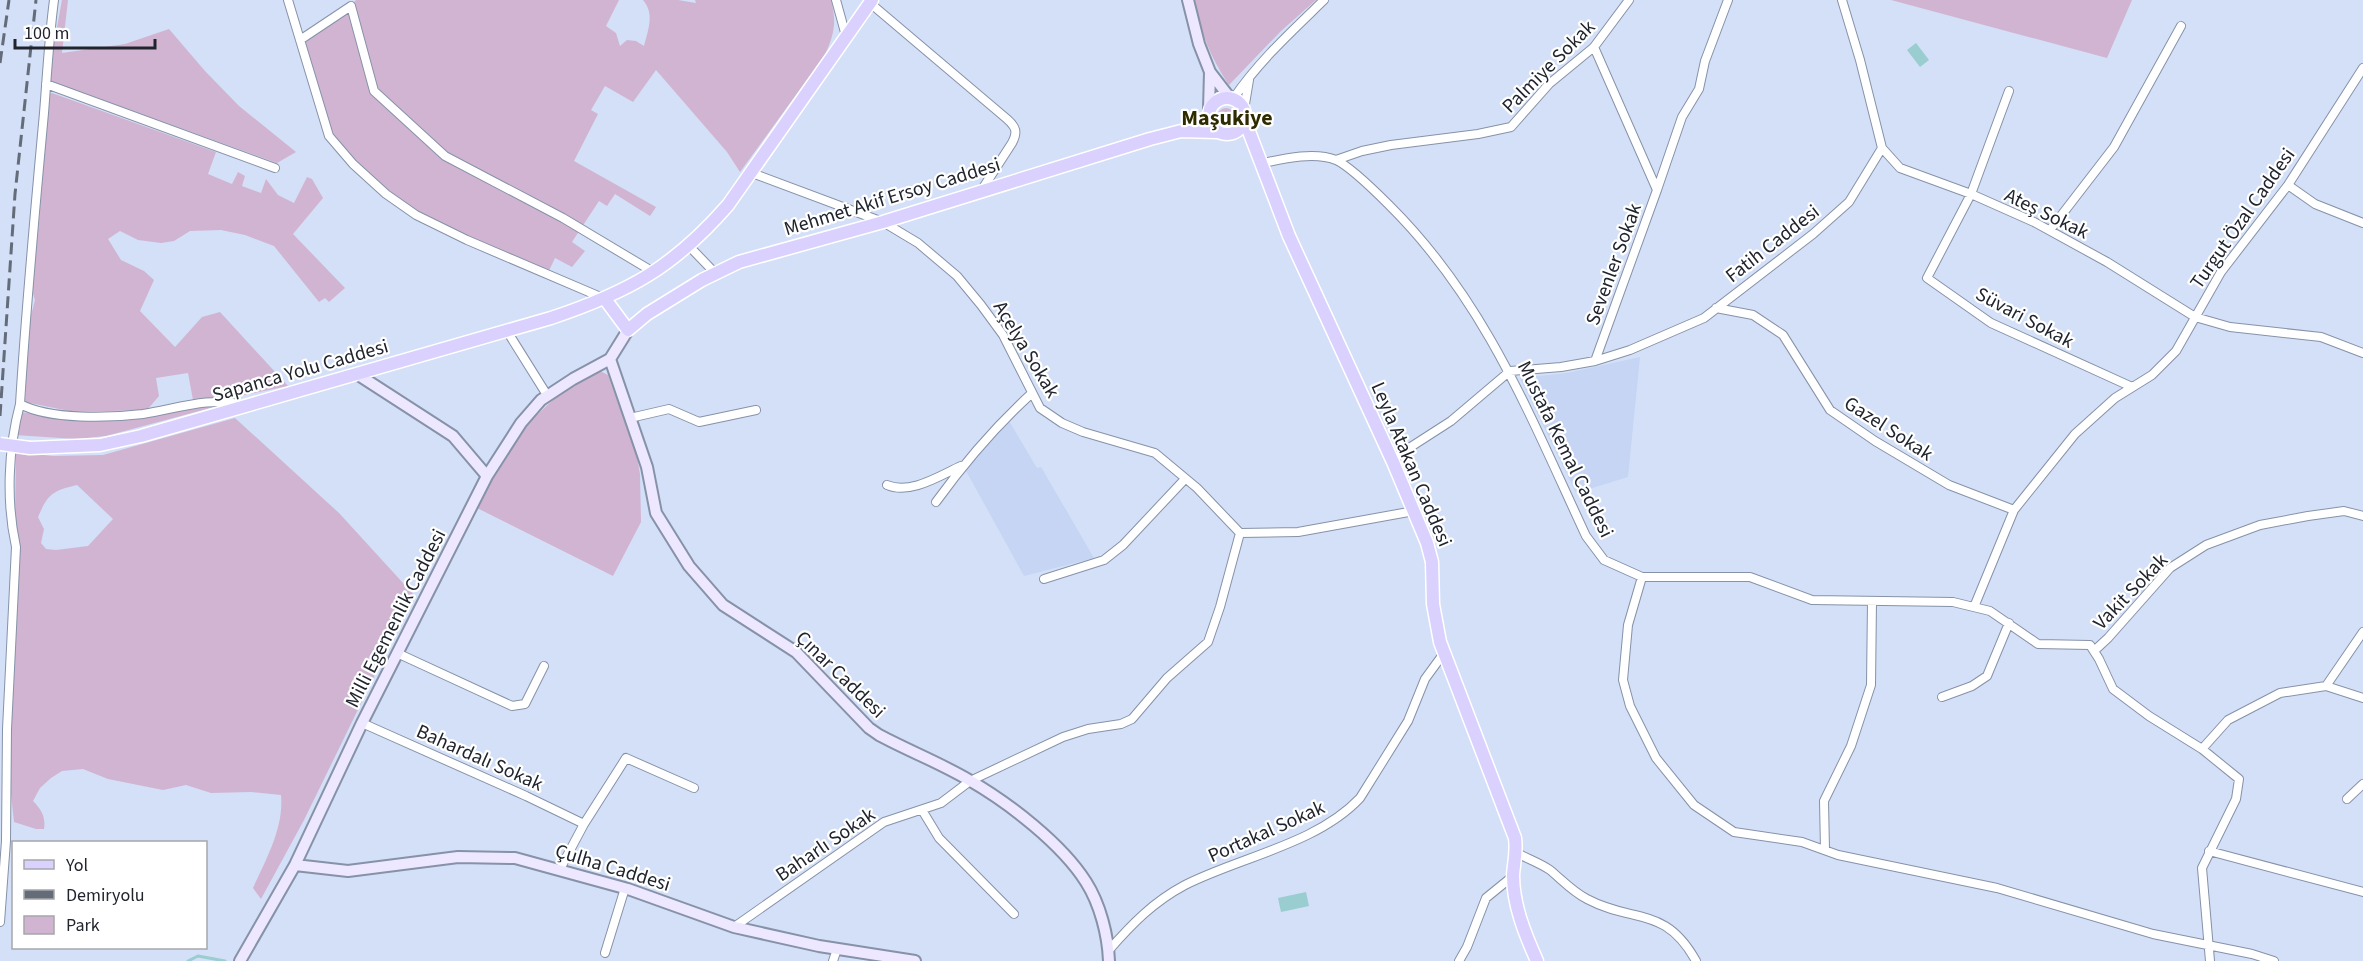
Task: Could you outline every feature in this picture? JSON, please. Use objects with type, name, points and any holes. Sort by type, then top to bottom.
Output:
[{"type":"main road","name":"Sapanca Yolu Caddesi","points":[[0,444],[30,448],[87,447],[116,442],[507,331],[605,299],[654,273],[689,246],[721,213],[752,173],[871,2]]},
{"type":"main road","points":[[1181,131],[1209,112],[1218,100],[1232,99],[1241,104],[1259,164]]},
{"type":"main road","points":[[1209,112],[1209,122],[1216,132]]},
{"type":"main road","points":[[1231,134],[1241,128],[1244,116]]},
{"type":"main road","name":"Mehmet Akif Ersoy Caddesi","points":[[628,330],[647,314],[714,273],[768,253],[883,222],[1181,131]]},
{"type":"main road","points":[[1181,131],[1231,134],[1244,143],[1259,164]]},
{"type":"main road","name":"Leyla Atakan Caddesi","points":[[1259,164],[1289,236],[1392,459],[1431,555],[1433,604],[1444,653],[1511,826],[1517,853],[1513,876],[1521,922],[1537,961]]},
{"type":"main road","points":[[605,299],[628,330]]},
{"type":"street","points":[[0,922],[6,841],[7,729],[16,548],[12,528],[13,429],[20,404],[27,280],[33,237],[48,43],[54,0]]},
{"type":"street","points":[[288,0],[329,136],[353,164],[386,194],[416,215],[454,234],[605,299]]},
{"type":"street","points":[[836,0],[846,36]]},
{"type":"street","points":[[1188,0],[1197,36],[1210,72],[1232,99],[1277,44],[1324,0]]},
{"type":"street","name":"Palmiye Sokak","points":[[1336,160],[1362,151],[1391,145],[1478,134],[1510,127],[1549,84],[1594,47],[1629,0]]},
{"type":"street","points":[[1657,190],[1682,117],[1699,89],[1705,62],[1728,0]]},
{"type":"street","points":[[1842,0],[1882,148]]},
{"type":"street","points":[[871,2],[1008,119],[1016,129],[1012,143],[981,191]]},
{"type":"street","points":[[300,40],[353,3],[374,92],[445,156],[563,218],[654,273]]},
{"type":"street","points":[[2050,230],[2114,147],[2181,26]]},
{"type":"street","name":"Sevenler Sokak","points":[[1594,47],[1657,190],[1595,361]]},
{"type":"street","name":"Turgut Özal Caddesi","points":[[1974,607],[2014,510],[2075,434],[2115,398],[2152,375],[2176,351],[2221,272],[2288,185],[2363,68]]},
{"type":"street","points":[[1209,112],[1210,72]]},
{"type":"street","points":[[1244,116],[1250,75]]},
{"type":"street","points":[[46,84],[275,168]]},
{"type":"street","points":[[1971,194],[2009,91]]},
{"type":"street","name":"Ateş Sokak","points":[[1882,148],[1900,168],[1971,194],[2050,230],[2107,262],[2195,317],[2230,327],[2321,337],[2363,353]]},
{"type":"street","name":"Fatih Caddesi","points":[[1510,372],[1595,361],[1630,350],[1704,318],[1813,234],[1849,202],[1882,148]]},
{"type":"street","points":[[1259,164],[1305,157],[1336,160]]},
{"type":"street","name":"Mustafa Kemal Caddesi","points":[[1336,160],[1372,189],[1422,240],[1459,287],[1510,372],[1586,536],[1604,560],[1642,577],[1750,577],[1812,600],[1953,602],[1990,611],[2038,644],[2090,645],[2094,651]]},
{"type":"street","name":"Açelya Sokak","points":[[752,173],[883,222],[938,258],[970,291],[1003,334],[1040,408],[1062,423],[1083,432],[1155,453],[1197,488],[1240,533]]},
{"type":"street","points":[[2288,185],[2315,204],[2363,224]]},
{"type":"street","name":"Süvari Sokak","points":[[1971,194],[1927,278],[1991,323],[2132,387]]},
{"type":"street","points":[[689,246],[714,273]]},
{"type":"street","name":"Gazel Sokak","points":[[1716,308],[1752,315],[1783,335],[1830,410],[1857,429],[1949,485],[2014,510]]},
{"type":"street","name":"Milli Egemenlik Caddesi","points":[[240,961],[295,865],[362,723],[487,476],[521,423],[547,395],[610,359],[628,330]]},
{"type":"street","points":[[507,331],[547,395]]},
{"type":"street","name":"Çınar Caddesi","points":[[610,359],[647,467],[656,513],[689,566],[711,594],[733,613],[796,652],[869,728],[970,781],[1032,826],[1073,865],[1092,894],[1109,956]]},
{"type":"street","points":[[1392,459],[1452,421],[1510,372]]},
{"type":"street","points":[[357,374],[453,436],[487,476]]},
{"type":"street","points":[[936,502],[962,465],[1031,394]]},
{"type":"street","points":[[20,404],[29,409],[77,416],[142,414],[218,401],[245,406]]},
{"type":"street","points":[[630,418],[669,409],[693,422],[706,422],[756,410]]},
{"type":"street","points":[[886,485],[905,488],[962,465]]},
{"type":"street","points":[[1044,579],[1104,560],[1123,546],[1185,479]]},
{"type":"street","points":[[1240,533],[1298,532],[1414,511]]},
{"type":"street","name":"Vakit Sokak","points":[[2094,651],[2170,568],[2206,545],[2260,525],[2308,516],[2344,511],[2363,516]]},
{"type":"street","name":"Baharlı Sokak","points":[[734,927],[891,818],[922,810],[948,798],[970,781],[1070,735],[1089,729],[1121,724],[1132,719],[1167,678],[1208,642],[1221,607],[1240,533]]},
{"type":"street","points":[[1642,577],[1628,625],[1623,680],[1630,706],[1656,758],[1694,805],[1734,832],[1802,842],[1838,855],[1997,888],[2153,934],[2274,961]]},
{"type":"street","points":[[1825,850],[1824,801],[1851,746],[1871,685],[1872,601]]},
{"type":"street","points":[[1942,697],[1972,686],[1987,676],[2008,623]]},
{"type":"street","points":[[2326,686],[2363,632]]},
{"type":"street","points":[[2094,651],[2113,689],[2149,716],[2202,749],[2239,779],[2236,799],[2202,868],[2210,961]]},
{"type":"street","points":[[397,653],[517,707],[525,704],[544,666]]},
{"type":"street","name":"Portakal Sokak","points":[[1109,956],[1149,907],[1176,890],[1223,867],[1312,831],[1350,808],[1360,798],[1408,721],[1425,679],[1444,653]]},
{"type":"street","points":[[2202,749],[2228,720],[2280,693],[2326,686],[2363,698]]},
{"type":"street","name":"Bahardalı Sokak","points":[[362,723],[584,824]]},
{"type":"street","points":[[560,869],[584,824],[626,758],[694,788]]},
{"type":"street","points":[[2347,799],[2363,784]]},
{"type":"street","points":[[922,810],[939,838],[1014,914]]},
{"type":"street","points":[[2209,851],[2363,892]]},
{"type":"street","points":[[1517,853],[1547,868],[1584,898],[1616,911],[1659,921],[1671,929],[1689,949],[1696,961]]},
{"type":"street","name":"Çulha Caddesi","points":[[295,865],[348,871],[450,857],[515,858],[625,888],[734,927],[837,949],[915,961]]},
{"type":"street","points":[[1459,961],[1467,947],[1486,898],[1513,876]]},
{"type":"street","points":[[605,953],[625,888]]},
{"type":"street","points":[[833,961],[837,949]]},
{"type":"shaded area","points":[[1916,43],[1929,60],[1920,67],[1907,50]]},
{"type":"shaded area","points":[[1640,357],[1628,477],[1576,493],[1520,378],[1567,373]]},
{"type":"shaded area","points":[[1009,421],[1037,468],[1041,467],[1094,558],[1024,576],[965,469]]},
{"type":"shaded area","points":[[1306,892],[1309,906],[1281,912],[1278,898]]},
{"type":"green space","points":[[62,0],[68,0],[62,53],[125,44],[169,29],[239,106],[296,152],[277,163],[50,81],[51,41],[57,27]]},
{"type":"green space","points":[[356,0],[619,0],[606,26],[616,33],[620,46],[627,40],[636,41],[644,46],[650,16],[643,0],[678,0],[696,3],[695,0],[831,0],[834,22],[825,55],[740,172],[727,152],[656,70],[633,102],[605,86],[591,110],[598,114],[574,161],[656,207],[650,216],[615,194],[607,206],[599,201],[572,242],[585,251],[572,267],[555,258],[547,275],[454,234],[386,194],[329,136],[300,40],[351,6]]},
{"type":"green space","points":[[1195,0],[1316,0],[1281,31],[1229,85],[1207,44]]},
{"type":"green space","points":[[1891,0],[2132,0],[2107,58]]},
{"type":"green space","points":[[52,93],[216,152],[208,174],[232,184],[238,172],[245,176],[242,186],[261,193],[266,179],[278,195],[294,203],[307,177],[312,179],[323,198],[293,234],[345,288],[329,302],[325,298],[319,302],[274,246],[245,235],[221,230],[190,231],[174,241],[161,243],[138,240],[120,231],[108,239],[121,260],[144,271],[154,280],[140,311],[175,347],[202,317],[220,312],[288,386],[240,396],[227,389],[217,397],[193,400],[188,373],[156,378],[159,396],[147,410],[74,412],[25,402],[28,327],[35,300],[31,287],[39,223],[49,94]]},
{"type":"green space","points":[[1222,108],[1230,108],[1235,113],[1233,124],[1222,126],[1217,121],[1217,113]]},
{"type":"green space","points":[[600,371],[608,375],[637,456],[640,474],[641,522],[613,576],[477,508],[512,446],[541,411],[558,396]]},
{"type":"green space","points":[[211,405],[218,406],[106,436],[76,439],[15,435],[21,412],[61,418],[148,416]]},
{"type":"green space","points":[[235,418],[339,513],[414,595],[304,820],[261,899],[253,888],[277,831],[281,795],[251,792],[211,793],[186,785],[163,790],[108,779],[83,769],[62,771],[40,788],[33,801],[42,814],[44,829],[36,829],[14,822],[11,794],[11,720],[20,549],[15,514],[16,452],[53,456],[103,455]],"holes":[[[77,485],[113,519],[88,546],[56,550],[46,549],[41,543],[44,529],[38,517],[48,498],[62,489]]]},
{"type":"waterway","points":[[188,961],[198,956],[225,961]]},
{"type":"railway","points":[[0,63],[9,0]]},
{"type":"railway","points":[[0,416],[15,194],[36,0]]},
{"type":"district","name":"Maşukiye","points":[[1227,117]]}]
